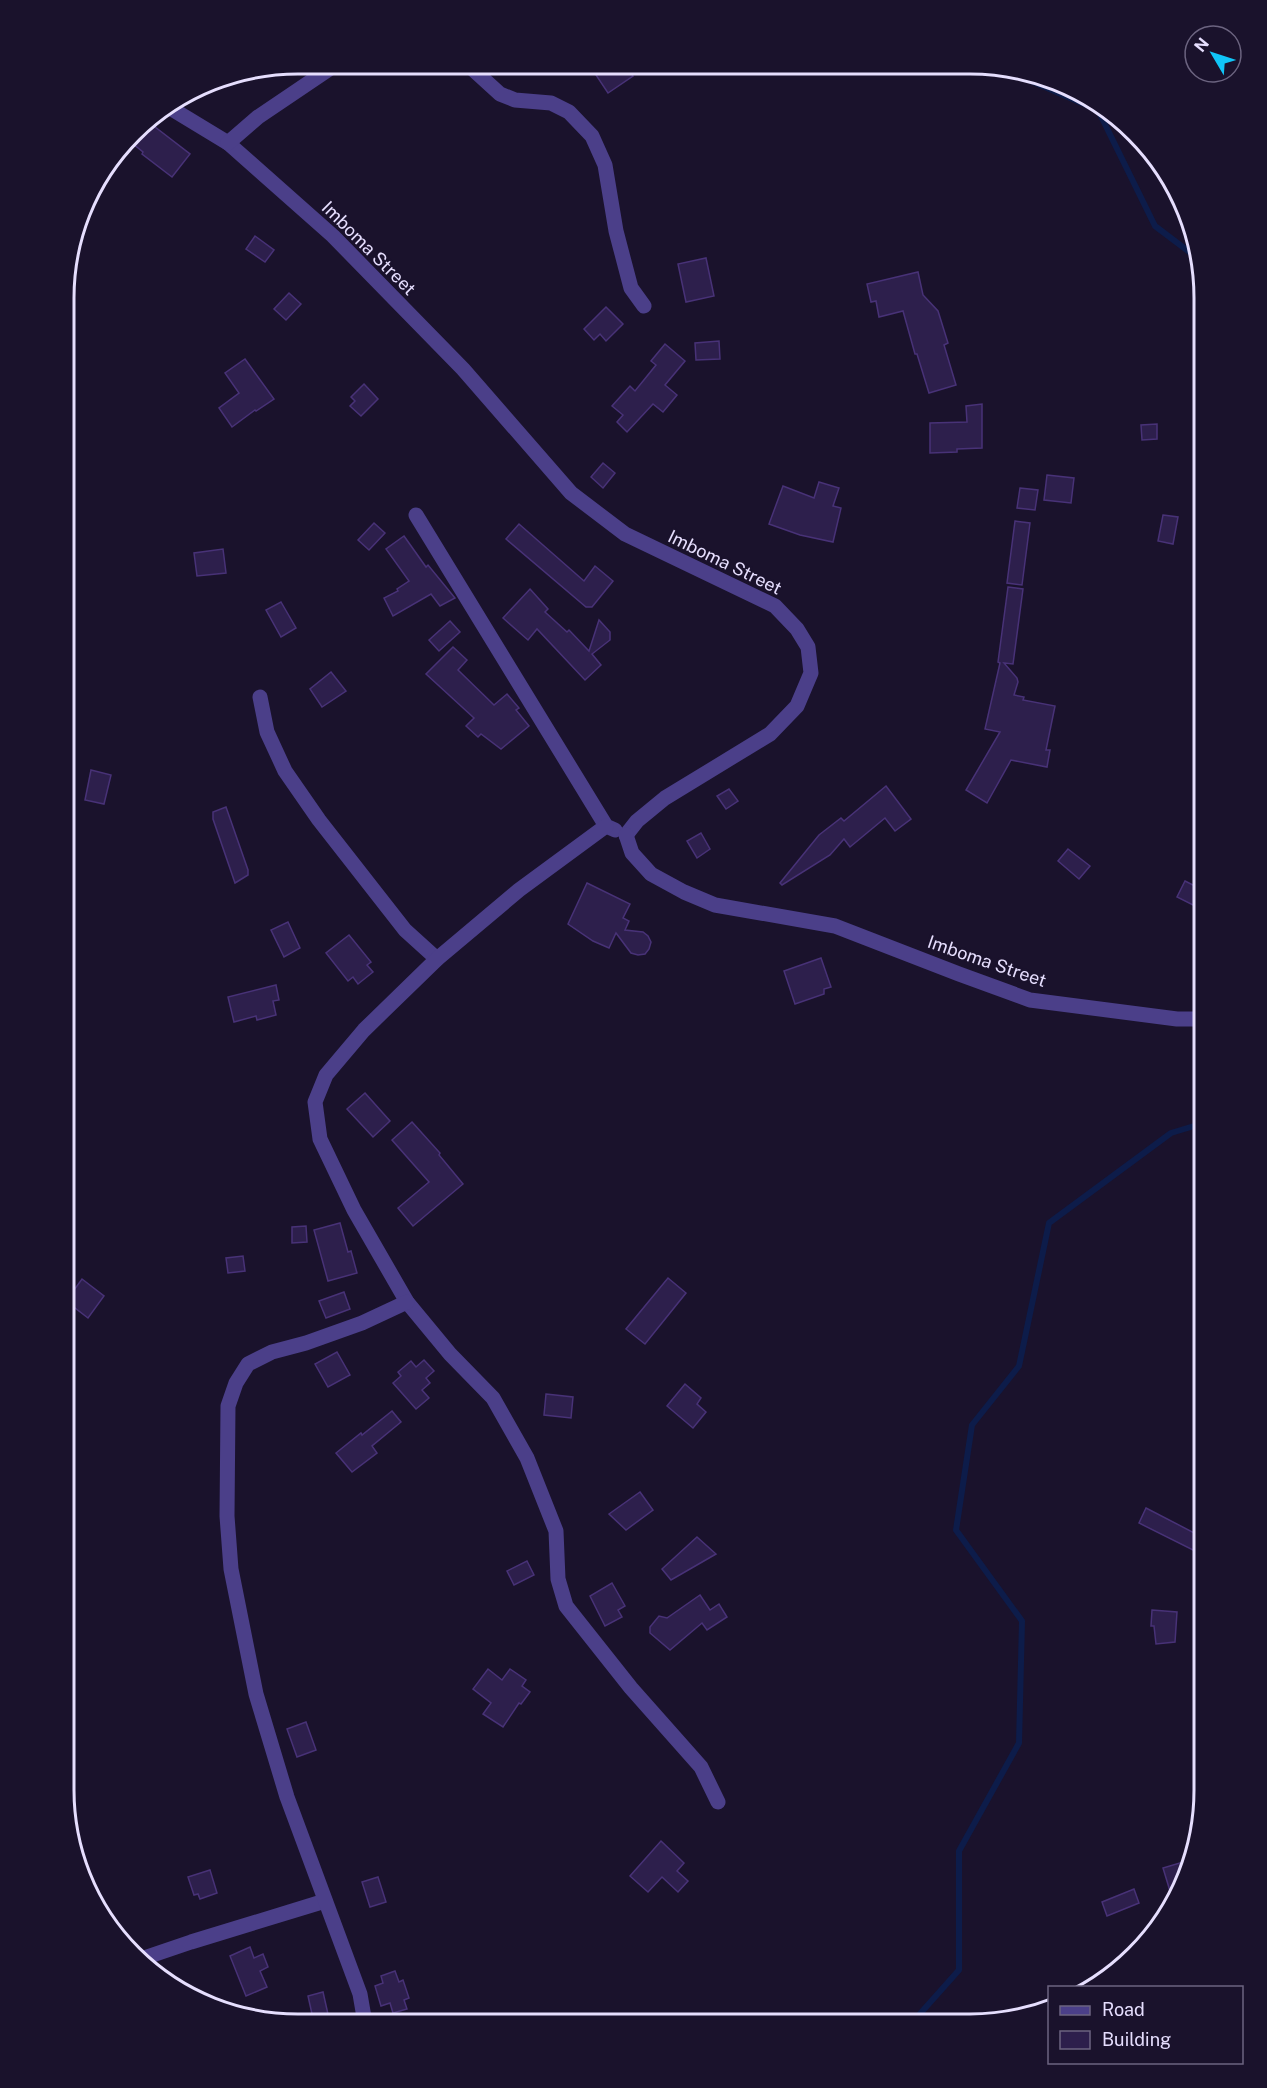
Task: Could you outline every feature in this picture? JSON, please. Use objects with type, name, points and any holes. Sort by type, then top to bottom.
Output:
[{"type":"street","points":[[228,143],[258,117],[322,74]]},
{"type":"street","points":[[478,74],[500,94],[515,100],[551,102],[569,112],[592,136],[605,165],[616,231],[631,288],[644,306]]},
{"type":"street","name":"Imboma Street","points":[[174,110],[228,143],[333,236],[463,369],[571,493],[624,534],[776,606],[797,629],[808,647],[811,673],[797,706],[770,734],[665,798],[637,820],[626,835],[632,853],[651,874],[684,892],[715,905],[836,926],[1030,1000],[1178,1019],[1194,1019]]},
{"type":"street","points":[[416,515],[606,826],[626,835]]},
{"type":"street","points":[[260,697],[267,732],[285,771],[319,820],[405,930],[437,959]]},
{"type":"street","points":[[606,826],[519,890],[437,959],[364,1030],[326,1074],[315,1102],[320,1139],[354,1210],[407,1302],[450,1354],[494,1398],[527,1458],[556,1531],[558,1579],[566,1606],[631,1688],[701,1767],[718,1802]]},
{"type":"street","points":[[363,2014],[360,1994],[287,1797],[256,1694],[231,1569],[228,1516],[228,1406],[248,1364],[272,1352],[306,1343],[362,1323],[407,1302]]},
{"type":"street","points":[[148,1957],[326,1901]]},
{"type":"building","points":[[632,74],[633,76],[608,93],[596,75]]},
{"type":"building","points":[[154,126],[190,154],[172,177],[142,154],[143,152],[134,145]]},
{"type":"building","points":[[255,236],[274,250],[265,262],[246,249]]},
{"type":"building","points":[[706,258],[714,296],[686,302],[678,264]]},
{"type":"building","points":[[918,272],[923,295],[938,311],[948,343],[944,345],[956,385],[929,393],[903,311],[879,317],[876,301],[871,302],[867,284]]},
{"type":"building","points":[[289,293],[301,304],[286,320],[274,309]]},
{"type":"building","points":[[606,307],[623,324],[606,341],[600,334],[594,340],[584,329]]},
{"type":"building","points":[[719,341],[720,359],[696,360],[695,343]]},
{"type":"building","points":[[665,344],[685,361],[665,385],[677,395],[663,412],[653,404],[627,432],[617,422],[623,415],[612,406],[630,386],[635,391],[656,365],[651,361]]},
{"type":"building","points":[[245,359],[274,399],[232,427],[219,408],[239,393],[225,373]]},
{"type":"building","points":[[364,384],[378,399],[361,416],[350,406],[355,401],[351,397]]},
{"type":"building","points":[[982,404],[982,448],[930,453],[930,423],[967,422],[966,406]]},
{"type":"building","points":[[1157,424],[1157,439],[1142,440],[1141,425]]},
{"type":"building","points":[[603,463],[615,473],[603,488],[591,477]]},
{"type":"building","points":[[1047,475],[1074,478],[1071,503],[1044,500]]},
{"type":"building","points":[[819,482],[839,488],[833,506],[841,508],[833,542],[800,535],[769,524],[783,486],[814,498]]},
{"type":"building","points":[[1020,488],[1038,490],[1035,510],[1017,508]]},
{"type":"building","points":[[1163,515],[1178,517],[1173,544],[1158,541]]},
{"type":"building","points":[[1015,521],[1030,523],[1022,585],[1007,583]]},
{"type":"building","points":[[374,523],[385,533],[369,550],[358,540]]},
{"type":"building","points":[[519,524],[584,581],[595,566],[613,581],[592,607],[586,607],[506,539]]},
{"type":"building","points":[[404,536],[426,567],[428,565],[455,598],[440,606],[431,594],[393,616],[384,598],[398,591],[397,589],[409,581],[386,549]]},
{"type":"building","points":[[223,549],[226,573],[197,576],[194,553]]},
{"type":"building","points":[[1008,587],[1023,589],[1013,664],[1004,663],[1017,678],[1014,695],[1024,697],[1023,700],[1055,706],[1046,750],[1050,750],[1047,767],[1011,760],[987,803],[966,790],[1000,732],[985,729],[1000,663],[998,662]]},
{"type":"building","points":[[530,589],[548,609],[545,612],[567,632],[569,630],[589,651],[599,620],[610,632],[610,640],[592,654],[601,665],[585,680],[537,629],[528,640],[503,618]]},
{"type":"building","points":[[281,602],[296,628],[281,637],[266,610]]},
{"type":"building","points":[[450,621],[460,632],[439,651],[429,640]]},
{"type":"building","points":[[453,647],[467,660],[458,670],[494,705],[507,694],[519,708],[516,710],[529,726],[501,749],[481,734],[478,737],[466,726],[474,718],[426,674]]},
{"type":"building","points":[[331,672],[346,691],[322,707],[310,689]]},
{"type":"building","points":[[91,770],[111,775],[104,804],[85,800]]},
{"type":"building","points":[[886,786],[911,819],[895,831],[885,818],[850,847],[844,839],[830,855],[782,885],[780,883],[819,835],[841,818],[844,821]]},
{"type":"building","points":[[729,789],[738,801],[726,809],[717,796]]},
{"type":"building","points":[[226,807],[248,870],[248,875],[235,883],[213,819],[213,812]]},
{"type":"building","points":[[701,833],[710,849],[697,858],[687,841]]},
{"type":"building","points":[[1068,849],[1090,866],[1079,879],[1058,861]]},
{"type":"building","points":[[1185,881],[1194,886],[1194,906],[1177,897]]},
{"type":"building","points":[[587,883],[630,904],[623,918],[629,921],[625,930],[643,932],[648,936],[651,942],[645,954],[631,953],[616,933],[609,948],[593,941],[568,924]]},
{"type":"building","points":[[288,922],[300,948],[284,957],[271,930]]},
{"type":"building","points":[[349,935],[371,962],[367,965],[373,972],[358,984],[353,977],[348,981],[326,953]]},
{"type":"building","points":[[821,958],[831,987],[824,989],[824,994],[795,1004],[784,971]]},
{"type":"building","points":[[276,985],[279,1000],[273,1001],[276,1015],[257,1020],[256,1016],[234,1022],[228,997]]},
{"type":"building","points":[[365,1093],[390,1121],[373,1137],[347,1109]]},
{"type":"building","points":[[412,1122],[440,1153],[439,1155],[463,1184],[413,1226],[398,1208],[429,1182],[392,1140]]},
{"type":"building","points":[[340,1223],[357,1273],[328,1281],[314,1230]]},
{"type":"building","points":[[306,1226],[307,1242],[292,1243],[292,1227]]},
{"type":"building","points":[[243,1256],[245,1271],[228,1273],[226,1258]]},
{"type":"building","points":[[668,1278],[686,1293],[645,1344],[626,1329]]},
{"type":"building","points":[[82,1279],[104,1296],[88,1318],[74,1307],[74,1290]]},
{"type":"building","points":[[344,1292],[350,1309],[326,1318],[319,1301]]},
{"type":"building","points":[[337,1352],[350,1375],[328,1387],[315,1364]]},
{"type":"building","points":[[424,1360],[434,1371],[426,1378],[430,1383],[422,1390],[429,1398],[416,1409],[393,1383],[401,1376],[398,1372],[411,1361],[416,1367]]},
{"type":"building","points":[[685,1384],[701,1398],[697,1404],[706,1412],[693,1428],[667,1406]]},
{"type":"building","points":[[546,1394],[573,1397],[571,1418],[544,1415]]},
{"type":"building","points":[[392,1411],[401,1422],[372,1446],[377,1453],[352,1472],[336,1453]]},
{"type":"building","points":[[640,1492],[653,1510],[626,1530],[609,1514]]},
{"type":"building","points":[[1146,1508],[1194,1533],[1194,1550],[1139,1523]]},
{"type":"building","points":[[697,1537],[716,1554],[671,1580],[662,1569]]},
{"type":"building","points":[[527,1561],[534,1575],[514,1585],[507,1571]]},
{"type":"building","points":[[612,1583],[625,1606],[618,1610],[622,1617],[605,1626],[590,1596]]},
{"type":"building","points":[[700,1595],[710,1610],[719,1604],[727,1617],[707,1630],[702,1623],[670,1650],[650,1633],[650,1627],[659,1616],[667,1618]]},
{"type":"building","points":[[1152,1610],[1177,1612],[1175,1642],[1156,1644],[1154,1626],[1151,1626]]},
{"type":"building","points":[[488,1669],[502,1680],[510,1669],[526,1680],[522,1686],[530,1692],[521,1704],[519,1703],[503,1727],[483,1714],[491,1703],[473,1689]]},
{"type":"building","points":[[306,1722],[316,1750],[297,1757],[287,1729]]},
{"type":"building","points":[[661,1841],[684,1863],[677,1871],[688,1881],[678,1892],[662,1877],[648,1892],[630,1876]]},
{"type":"building","points":[[1182,1862],[1170,1890],[1163,1868]]},
{"type":"building","points":[[210,1870],[217,1893],[200,1899],[198,1894],[194,1895],[188,1877]]},
{"type":"building","points":[[378,1877],[386,1902],[370,1907],[362,1882]]},
{"type":"building","points":[[1134,1889],[1139,1903],[1107,1916],[1102,1902]]},
{"type":"building","points":[[250,1947],[254,1958],[263,1954],[268,1967],[260,1971],[267,1987],[246,1996],[230,1956]]},
{"type":"building","points":[[395,1971],[399,1982],[403,1980],[409,1998],[404,2000],[407,2009],[393,2013],[390,2003],[381,2006],[375,1986],[383,1983],[381,1976]]},
{"type":"building","points":[[323,1992],[328,2014],[312,2014],[308,1996]]},
{"type":"waterway","points":[[1037,84],[1073,99]]},
{"type":"waterway","points":[[1101,116],[1155,226],[1188,251]]},
{"type":"waterway","points":[[920,2014],[959,1970],[959,1851],[1019,1743],[1022,1621],[956,1530],[972,1425],[1019,1366],[1049,1223],[1171,1133],[1194,1126]]}]
